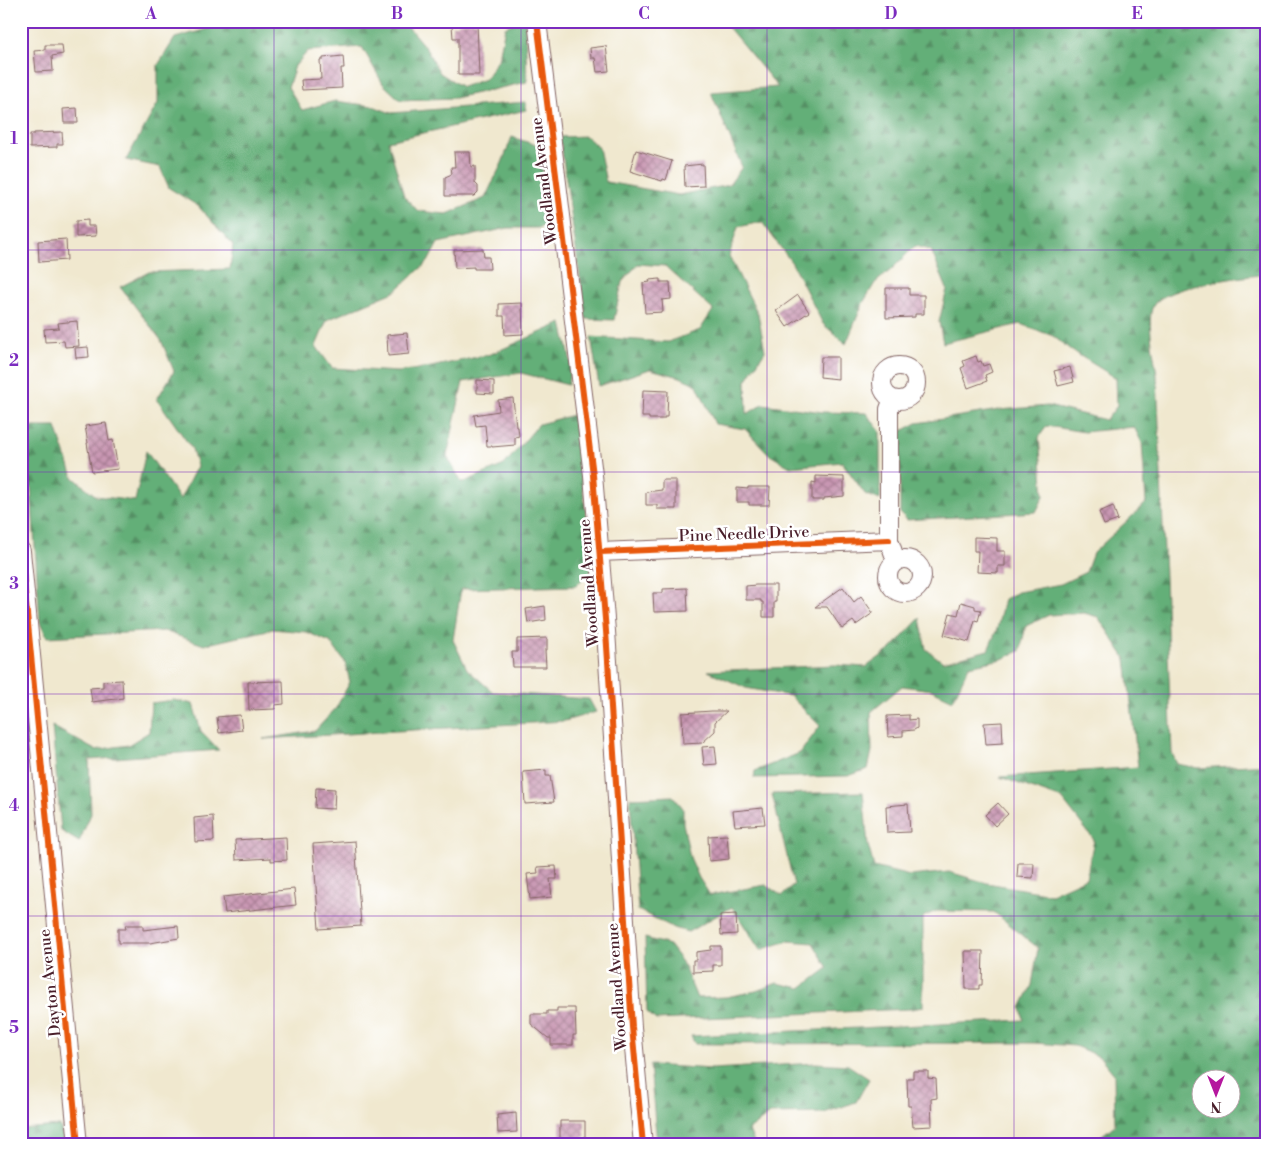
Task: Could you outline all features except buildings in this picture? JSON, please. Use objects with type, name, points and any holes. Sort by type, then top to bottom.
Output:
[{"type":"street","name":"Woodland Avenue","points":[[537,21],[593,475],[600,552],[624,912],[643,1145]]},
{"type":"street","points":[[893,399],[889,409],[889,540],[896,561]]},
{"type":"street","name":"Pine Needle Drive","points":[[600,552],[889,540]]},
{"type":"street","name":"Dayton Avenue","points":[[21,550],[78,1145]]},
{"type":"green space","points":[[236,21],[403,21],[425,47],[440,73],[462,87],[485,79],[499,58],[505,27],[519,21],[525,21],[527,82],[455,98],[400,100],[383,84],[362,47],[308,51],[295,66],[288,87],[302,110],[335,101],[373,106],[391,113],[526,102],[526,110],[388,141],[404,196],[418,211],[447,214],[485,198],[512,137],[539,146],[551,223],[538,228],[508,228],[438,243],[428,262],[394,292],[327,320],[316,346],[332,368],[398,372],[491,354],[562,323],[571,362],[568,385],[521,373],[463,382],[447,456],[462,483],[504,465],[539,424],[573,415],[594,569],[576,586],[461,589],[453,640],[467,669],[493,692],[589,699],[596,712],[565,721],[263,739],[315,731],[336,708],[350,682],[345,662],[330,642],[306,632],[272,629],[204,645],[164,631],[47,637],[40,622],[27,427],[56,427],[73,477],[96,496],[135,501],[146,451],[180,499],[197,466],[192,449],[157,399],[174,371],[161,340],[120,287],[149,272],[230,269],[233,245],[198,206],[169,188],[160,167],[126,160],[158,103],[158,65],[175,38]]},
{"type":"green space","points":[[723,21],[841,21],[842,27],[1005,21],[1267,21],[1267,274],[1206,283],[1172,293],[1160,299],[1153,306],[1150,321],[1157,375],[1172,753],[1177,764],[1198,768],[1267,764],[1267,1145],[1089,1145],[1115,1125],[1114,1074],[1100,1057],[1075,1046],[1034,1043],[695,1044],[691,1036],[1024,1020],[1021,1008],[1032,985],[1038,948],[994,912],[936,911],[923,917],[923,1007],[656,1020],[647,1012],[645,938],[669,945],[682,962],[697,998],[726,997],[756,991],[777,983],[801,988],[828,968],[813,943],[788,941],[760,950],[732,907],[688,932],[674,928],[638,910],[630,798],[673,796],[683,808],[683,823],[690,857],[699,878],[710,895],[766,885],[782,896],[794,885],[772,794],[863,792],[868,845],[874,867],[910,876],[949,872],[987,883],[1051,894],[1086,878],[1094,840],[1062,799],[1000,777],[1138,767],[1126,659],[1098,617],[1084,613],[1049,615],[1026,626],[1020,651],[1002,659],[969,666],[953,700],[932,690],[902,686],[871,712],[872,751],[868,769],[848,776],[754,778],[755,771],[800,753],[820,726],[790,696],[746,688],[708,671],[835,665],[866,667],[891,649],[920,618],[926,649],[943,662],[988,650],[997,629],[1004,599],[1018,592],[1061,584],[1086,572],[1093,553],[1146,503],[1142,443],[1134,427],[1084,432],[1047,426],[1039,437],[1044,496],[1036,512],[907,520],[900,513],[900,432],[917,423],[999,410],[1048,406],[1106,420],[1117,406],[1116,378],[1072,351],[1053,336],[1020,324],[943,343],[939,322],[947,289],[931,250],[915,246],[875,283],[863,303],[846,344],[823,324],[792,263],[762,222],[738,227],[729,256],[758,314],[765,351],[746,381],[747,414],[763,404],[823,412],[866,413],[880,431],[880,500],[865,494],[842,462],[790,467],[770,455],[745,429],[715,424],[697,385],[680,377],[650,369],[599,386],[591,337],[668,342],[700,330],[713,310],[665,266],[638,264],[622,282],[614,320],[586,319],[560,137],[586,136],[599,148],[606,182],[679,195],[729,185],[742,167],[711,92],[778,87]]},
{"type":"green space","points":[[21,675],[29,696],[26,769],[21,778]]},
{"type":"green space","points":[[174,700],[193,704],[201,731],[219,750],[89,760],[91,814],[79,842],[61,831],[52,726],[95,750],[128,745],[149,732],[151,703]]},
{"type":"green space","points":[[816,1063],[848,1065],[869,1079],[856,1102],[824,1113],[770,1114],[749,1130],[755,1145],[657,1145],[650,1065],[712,1069]]},
{"type":"green space","points":[[60,1126],[66,1145],[21,1145],[21,1129]]},
{"type":"cycle path","points":[[537,21],[593,475],[606,631],[632,1027],[643,1145]]},
{"type":"cycle path","points":[[600,552],[889,540]]},
{"type":"cycle path","points":[[21,551],[78,1145]]}]
